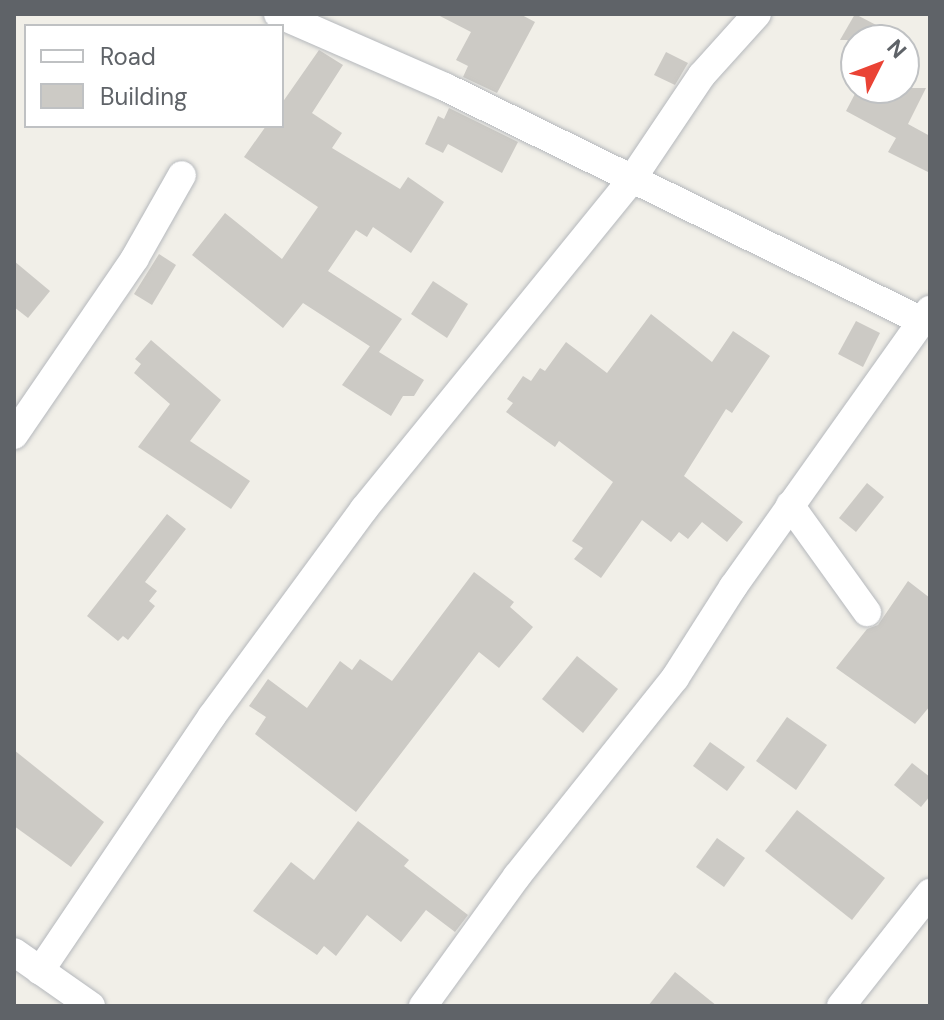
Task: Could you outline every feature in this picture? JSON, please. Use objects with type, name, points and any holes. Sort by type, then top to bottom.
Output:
[{"type":"street","points":[[278,14],[329,23],[632,179],[926,316],[790,505],[675,678],[517,876],[423,1006]]},
{"type":"street","points":[[40,971],[212,716],[364,509],[632,179],[702,75],[757,14]]},
{"type":"street","points":[[14,435],[135,258],[182,175]]},
{"type":"street","points":[[790,505],[867,612]]},
{"type":"street","points":[[841,1006],[930,893]]},
{"type":"street","points":[[14,952],[40,971],[71,1001]]},
{"type":"building","points":[[436,14],[520,14],[535,22],[497,93],[463,77],[468,66],[456,60],[471,32]]},
{"type":"building","points":[[855,14],[874,24],[849,24]]},
{"type":"building","points":[[319,50],[343,65],[312,113],[342,133],[332,148],[400,189],[408,177],[444,202],[411,253],[373,227],[367,237],[356,230],[328,271],[402,319],[379,352],[424,380],[414,396],[403,396],[391,416],[342,385],[370,346],[303,303],[283,328],[192,255],[225,213],[282,259],[318,207],[244,157],[265,128],[284,128],[284,100]]},
{"type":"building","points":[[666,52],[688,63],[675,85],[654,75]]},
{"type":"building","points":[[850,104],[918,104],[908,124],[930,136],[930,173],[888,152],[896,138],[846,111]]},
{"type":"building","points":[[449,108],[518,142],[502,173],[448,144],[443,153],[425,144],[438,116],[444,119]]},
{"type":"building","points":[[159,254],[176,265],[152,305],[134,294]]},
{"type":"building","points":[[14,261],[50,291],[28,318],[14,307]]},
{"type":"building","points":[[433,281],[468,304],[447,338],[411,314]]},
{"type":"building","points":[[651,314],[712,362],[733,331],[770,356],[732,413],[726,409],[684,476],[743,522],[727,542],[702,522],[688,539],[679,532],[671,542],[642,520],[601,578],[574,559],[583,548],[572,541],[613,482],[559,441],[555,447],[506,412],[513,403],[507,399],[523,376],[531,381],[540,368],[545,371],[566,342],[607,373]]},
{"type":"building","points":[[856,321],[880,333],[863,367],[838,354]]},
{"type":"building","points":[[151,340],[221,400],[190,441],[250,481],[231,509],[138,447],[170,404],[134,373],[141,364],[135,359]]},
{"type":"building","points":[[867,483],[884,497],[856,532],[839,518]]},
{"type":"building","points":[[167,514],[186,529],[145,582],[157,591],[149,601],[155,606],[128,640],[123,636],[118,641],[87,616]]},
{"type":"building","points":[[474,572],[514,602],[510,607],[533,627],[499,668],[479,652],[356,812],[255,734],[266,717],[249,706],[268,679],[307,708],[340,661],[352,670],[360,659],[392,681]]},
{"type":"building","points":[[908,581],[930,598],[930,706],[915,724],[836,668],[867,629],[878,625]]},
{"type":"building","points":[[577,656],[618,689],[583,733],[542,699]]},
{"type":"building","points":[[787,717],[827,745],[796,790],[756,761]]},
{"type":"building","points":[[710,742],[745,767],[727,791],[693,766]]},
{"type":"building","points":[[14,750],[104,822],[71,867],[14,826]]},
{"type":"building","points":[[912,763],[930,777],[930,796],[921,807],[894,785]]},
{"type":"building","points":[[797,810],[885,878],[852,920],[765,851]]},
{"type":"building","points":[[358,821],[409,860],[404,866],[468,915],[455,932],[426,910],[401,942],[367,915],[336,956],[324,946],[317,955],[253,911],[291,862],[314,880]]},
{"type":"building","points":[[717,838],[745,858],[724,887],[696,867]]},
{"type":"building","points":[[675,972],[717,1006],[648,1006]]}]
